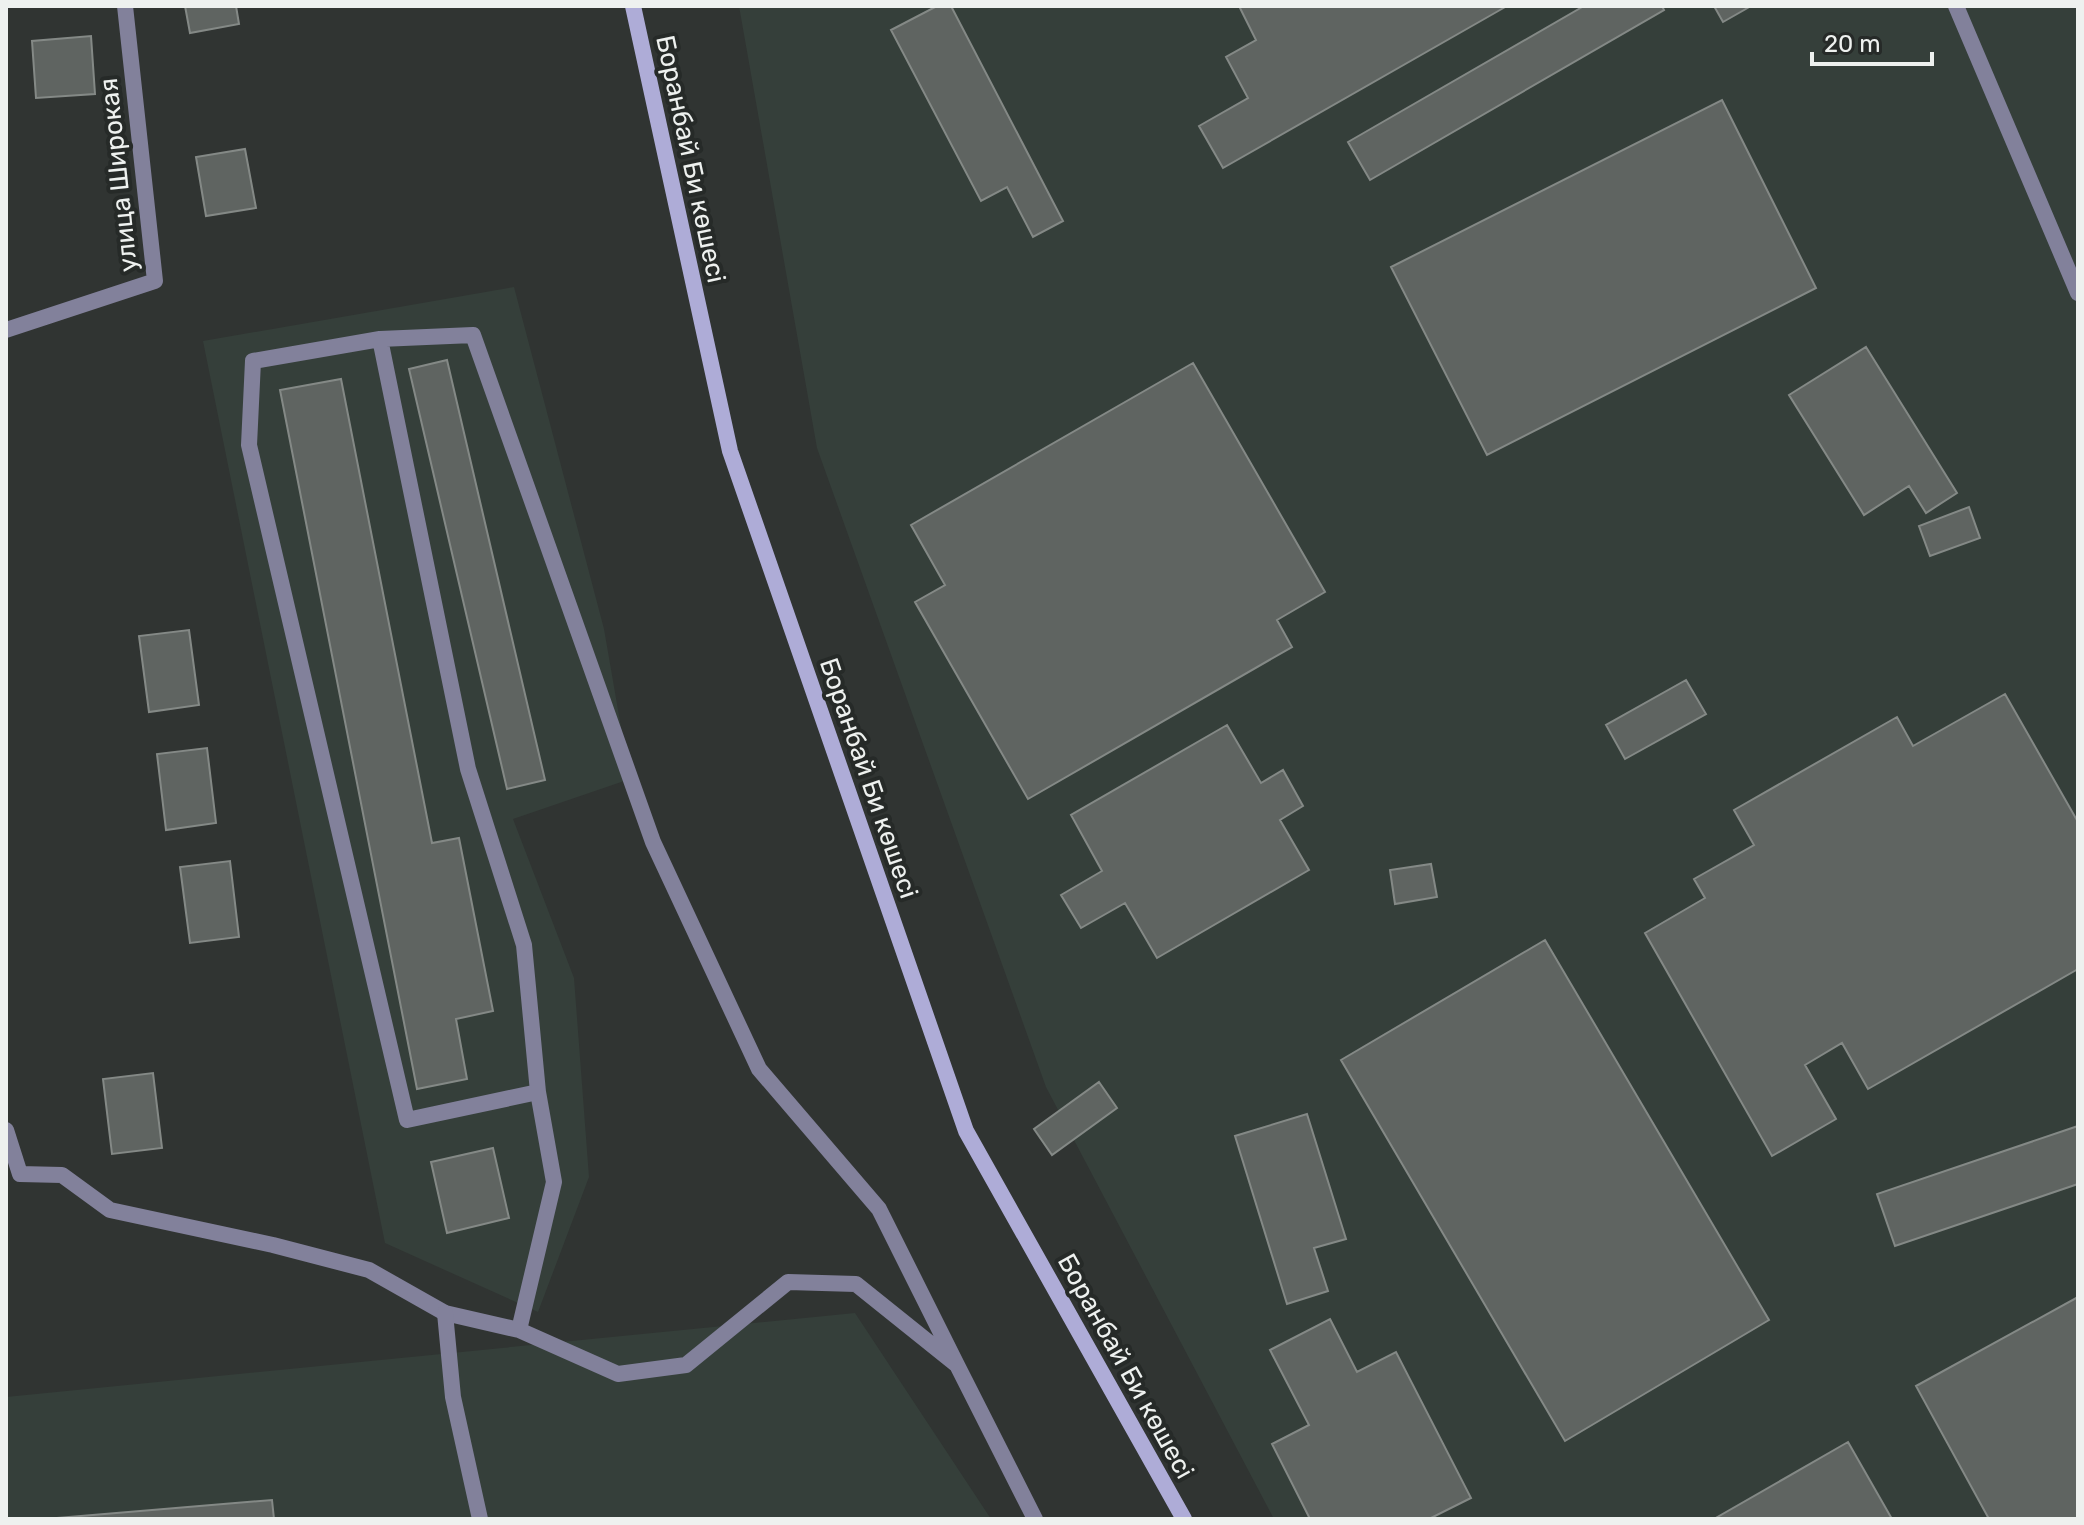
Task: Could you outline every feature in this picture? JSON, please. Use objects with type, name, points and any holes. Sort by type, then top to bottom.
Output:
[{"type":"main road","name":"Боранбай Би көшесі","points":[[633,6],[730,451],[966,1131],[1184,1519]]},
{"type":"street","name":"улица Широкая","points":[[6,330],[155,281],[125,6]]},
{"type":"street","points":[[1956,6],[2078,293]]},
{"type":"street","points":[[538,1092],[407,1120],[249,445],[253,361],[380,339],[473,335],[653,842],[759,1069],[879,1209],[1035,1519]]},
{"type":"street","points":[[380,339],[468,769],[524,945],[538,1092],[554,1182],[519,1330]]},
{"type":"street","points":[[6,1130],[13,1176],[62,1175],[110,1210],[273,1245],[369,1270],[445,1313],[519,1330],[618,1374],[686,1365],[788,1282],[856,1284],[957,1365]]},
{"type":"street","points":[[445,1313],[453,1397],[480,1519]]},
{"type":"shaded area","points":[[739,6],[2078,6],[2078,1519],[1274,1519],[1046,1087],[817,448]]},
{"type":"shaded area","points":[[514,287],[604,629],[630,779],[513,819],[574,978],[589,1177],[538,1312],[385,1243],[203,341]]},
{"type":"shaded area","points":[[855,1313],[991,1519],[6,1519],[6,1397]]},
{"type":"building","points":[[185,6],[236,6],[239,24],[190,33]]},
{"type":"building","points":[[937,6],[951,6],[1063,221],[1033,237],[1007,187],[981,201],[891,30]]},
{"type":"building","points":[[1239,6],[1507,6],[1223,168],[1199,126],[1248,98],[1226,57],[1256,40]]},
{"type":"building","points":[[1584,6],[1662,6],[1664,10],[1370,180],[1348,142]]},
{"type":"building","points":[[1714,6],[1751,6],[1723,22]]},
{"type":"building","points":[[91,36],[95,94],[36,98],[32,41]]},
{"type":"building","points":[[1722,100],[1816,288],[1487,455],[1391,267]]},
{"type":"building","points":[[245,149],[256,208],[206,216],[196,157]]},
{"type":"building","points":[[1866,347],[1957,493],[1926,513],[1909,486],[1864,515],[1789,395]]},
{"type":"building","points":[[447,360],[545,780],[507,789],[409,369]]},
{"type":"building","points":[[1193,363],[1325,592],[1277,620],[1292,647],[1028,799],[915,602],[945,585],[911,525]]},
{"type":"building","points":[[341,379],[432,843],[459,838],[493,1011],[456,1019],[467,1079],[417,1089],[280,390]]},
{"type":"building","points":[[1969,507],[1980,538],[1930,556],[1919,526]]},
{"type":"building","points":[[189,630],[199,705],[149,712],[139,636]]},
{"type":"building","points":[[1686,680],[1706,714],[1625,759],[1606,725]]},
{"type":"building","points":[[2005,694],[2078,822],[2078,969],[1868,1089],[1842,1043],[1805,1065],[1836,1119],[1772,1156],[1645,933],[1705,898],[1694,879],[1754,845],[1734,810],[1897,717],[1913,746]]},
{"type":"building","points":[[1227,725],[1261,783],[1283,770],[1303,806],[1280,820],[1309,870],[1157,958],[1125,903],[1081,928],[1061,895],[1102,871],[1071,815]]},
{"type":"building","points":[[207,748],[216,823],[166,830],[157,754]]},
{"type":"building","points":[[230,861],[239,937],[190,943],[180,867]]},
{"type":"building","points":[[1431,864],[1437,897],[1395,904],[1390,870]]},
{"type":"building","points":[[1545,940],[1769,1320],[1565,1441],[1341,1060]]},
{"type":"building","points":[[153,1073],[162,1148],[112,1154],[103,1079]]},
{"type":"building","points":[[1099,1082],[1117,1108],[1052,1155],[1034,1129]]},
{"type":"building","points":[[1307,1114],[1346,1239],[1314,1248],[1328,1291],[1287,1304],[1235,1136]]},
{"type":"building","points":[[2078,1126],[2078,1184],[1895,1246],[1877,1194]]},
{"type":"building","points":[[493,1148],[509,1218],[447,1233],[431,1162]]},
{"type":"building","points":[[2078,1297],[2078,1519],[1989,1519],[1916,1386]]},
{"type":"building","points":[[1330,1319],[1357,1372],[1396,1352],[1471,1498],[1429,1519],[1310,1519],[1272,1444],[1309,1425],[1270,1350]]},
{"type":"building","points":[[1848,1442],[1892,1519],[1714,1519]]},
{"type":"building","points":[[272,1500],[274,1519],[45,1519]]}]
